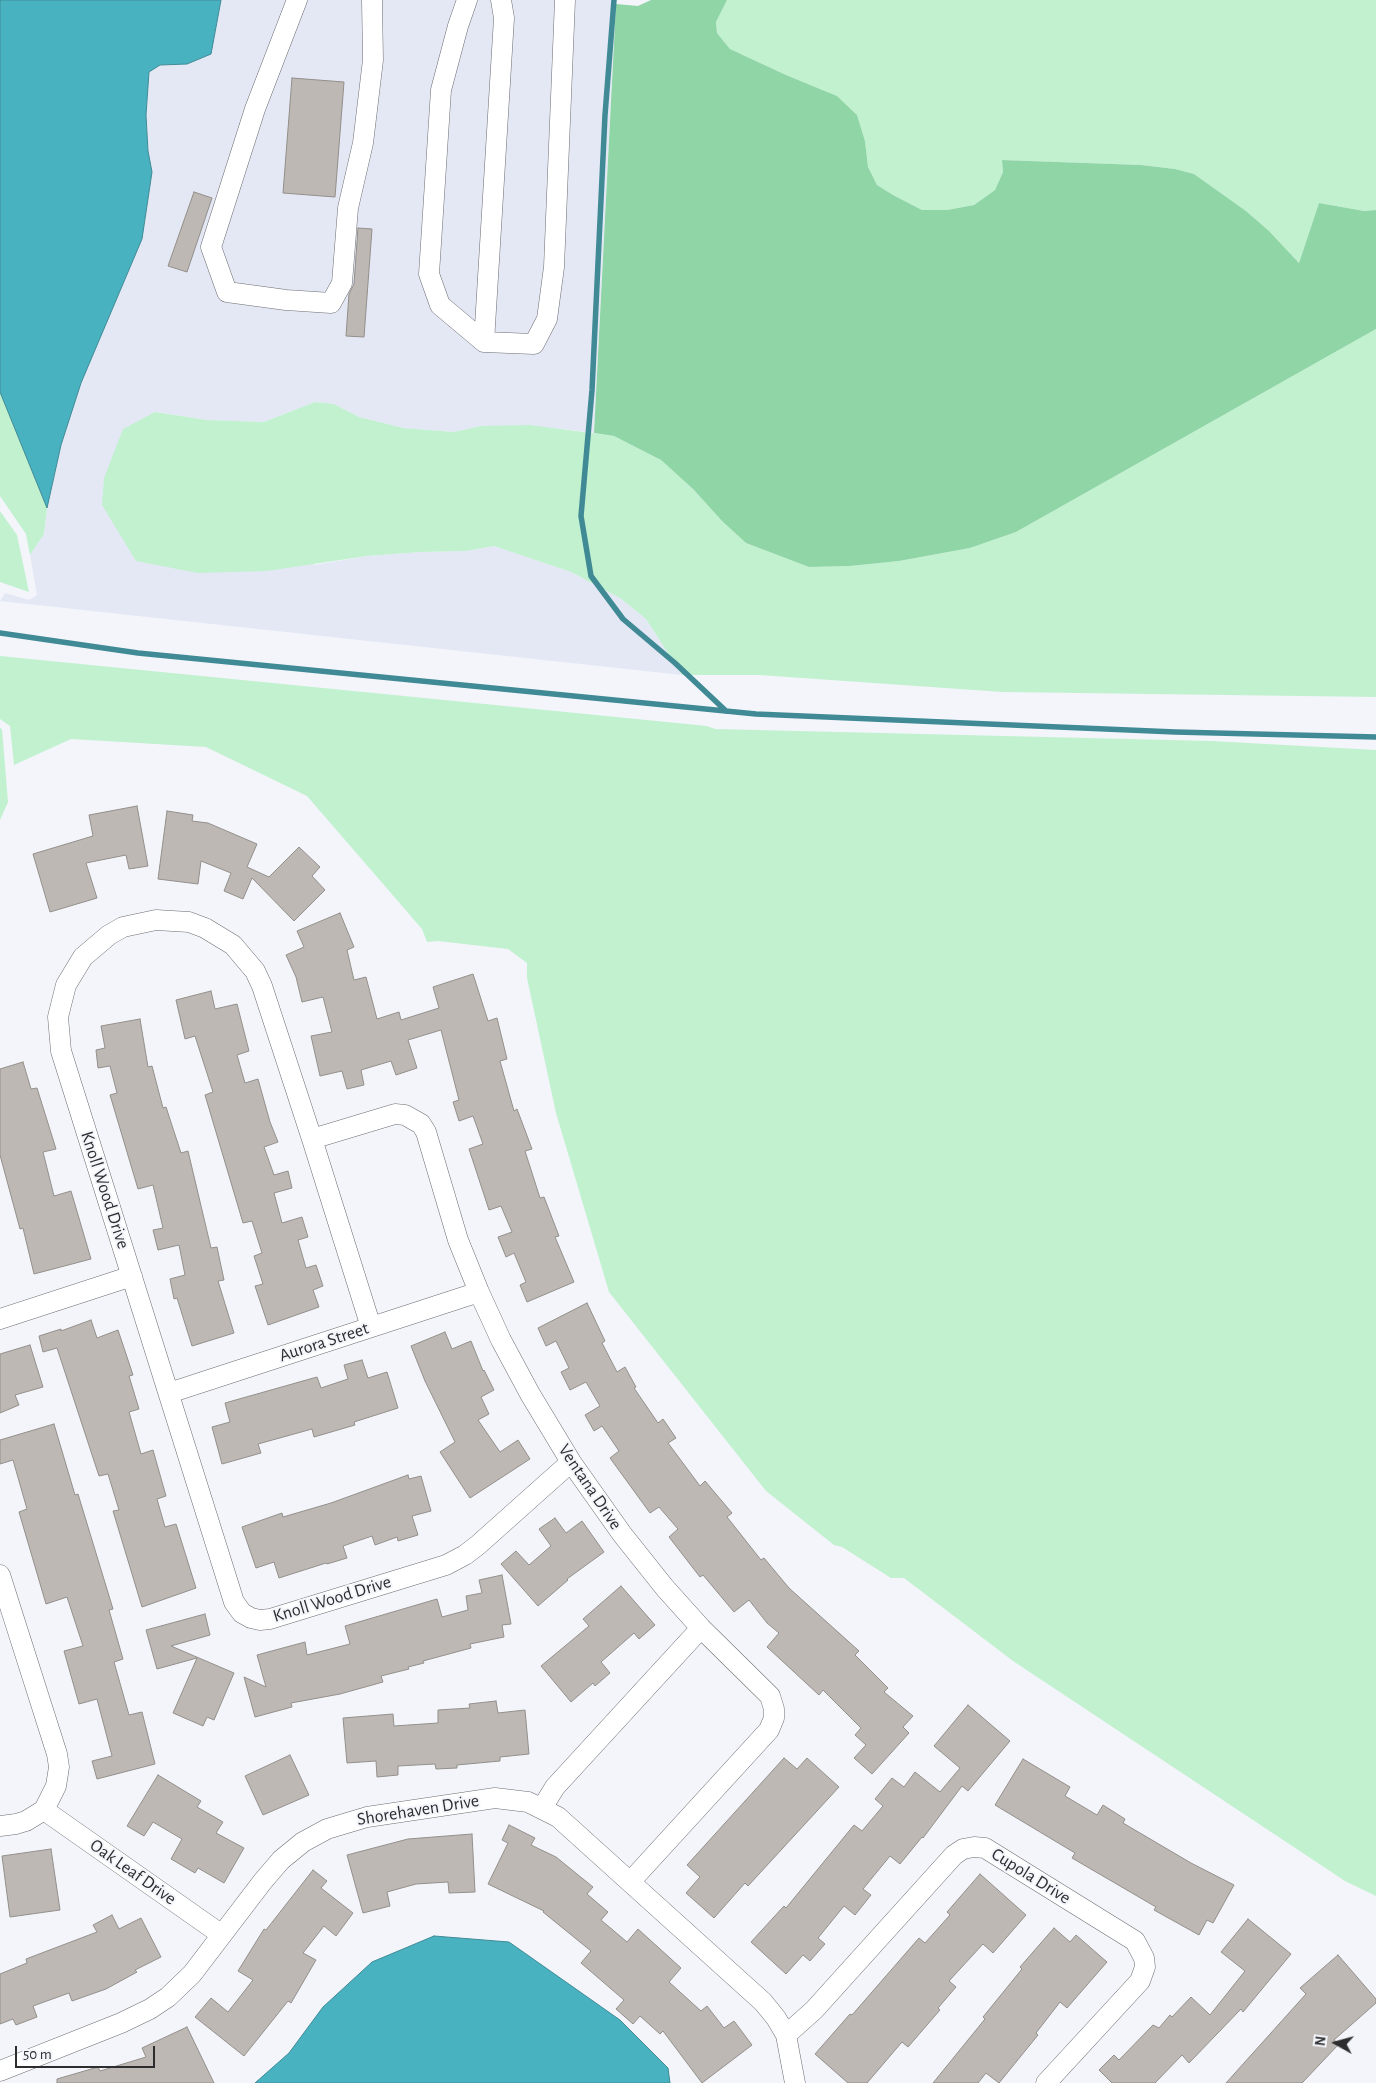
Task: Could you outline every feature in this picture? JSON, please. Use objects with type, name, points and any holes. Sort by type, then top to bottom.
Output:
[{"type":"street","points":[[297,0],[255,109],[210,247],[228,292],[286,300],[331,303],[342,283],[348,208],[363,143],[373,60],[372,0]]},
{"type":"street","points":[[467,0],[441,90],[429,274],[440,305],[484,342],[534,344],[547,319],[554,268],[565,0]]},
{"type":"street","points":[[484,342],[504,18],[501,0]]},
{"type":"street","name":"Knoll Wood Drive","points":[[371,1327],[312,1139],[262,986],[255,971],[233,946],[205,928],[189,922],[156,920],[123,927],[95,945],[83,957],[66,985],[58,1018],[61,1051],[234,1602],[242,1613],[260,1620],[270,1619],[452,1561],[478,1545],[571,1462]]},
{"type":"street","name":"Ventana Drive","points":[[312,1139],[395,1114],[405,1114],[421,1124],[426,1132],[458,1240],[479,1292],[501,1340],[530,1394],[571,1462],[622,1534],[665,1588],[701,1628],[770,1696],[774,1709],[774,1718],[769,1730],[630,1882]]},
{"type":"street","points":[[0,1319],[132,1276]]},
{"type":"street","name":"Aurora Street","points":[[169,1393],[479,1292]]},
{"type":"street","points":[[0,1575],[6,1617],[57,1754],[58,1767],[56,1786],[44,1810],[26,1821],[0,1826]]},
{"type":"street","points":[[542,1808],[555,1787],[701,1628]]},
{"type":"street","name":"Shorehaven Drive","points":[[0,2071],[150,2009],[168,1997],[192,1974],[281,1860],[303,1842],[327,1829],[367,1816],[495,1798],[528,1802],[558,1817],[763,2002],[776,2018],[786,2035],[795,2083]]},
{"type":"street","name":"Oak Leaf Drive","points":[[44,1810],[222,1935]]},
{"type":"street","name":"Cupola Drive","points":[[786,2035],[814,2010],[954,1855],[963,1849],[985,1848],[1135,1941],[1144,1958],[1145,1967],[1140,1981],[1046,2083]]},
{"type":"shaded area","points":[[221,0],[616,0],[594,433],[563,429],[499,426],[481,426],[454,432],[403,428],[359,417],[334,404],[315,402],[264,422],[207,420],[155,412],[315,565],[367,556],[466,551],[494,546],[571,572],[620,598],[646,619],[682,675],[0,601],[5,593],[29,600],[37,595],[30,555],[44,534],[47,508],[61,445],[81,383],[142,239],[152,172],[148,151],[146,115],[149,72],[160,65],[187,64],[211,54]]},
{"type":"green space","points":[[651,0],[727,0],[716,22],[717,33],[730,49],[837,96],[857,115],[865,141],[868,167],[877,185],[922,210],[947,210],[974,205],[995,190],[1003,172],[1002,160],[1141,165],[1175,169],[1194,174],[1246,211],[1269,231],[1299,263],[1319,203],[1364,211],[1376,210],[1376,329],[1016,532],[970,548],[899,561],[850,566],[809,567],[746,543],[722,521],[693,489],[661,460],[614,436],[594,433],[616,4],[638,6]]},
{"type":"green space","points":[[727,0],[1376,0],[1376,210],[1364,211],[1319,203],[1299,263],[1269,231],[1246,211],[1194,174],[1175,169],[1141,165],[1002,160],[1003,172],[995,190],[974,205],[947,210],[922,210],[877,185],[868,167],[865,141],[857,115],[837,96],[730,49],[717,33],[716,22]]},
{"type":"green space","points":[[1376,329],[1376,697],[1003,692],[759,675],[682,675],[646,619],[620,598],[571,572],[494,546],[466,551],[367,556],[267,571],[198,573],[136,561],[102,505],[104,478],[123,429],[155,412],[207,420],[264,422],[315,402],[334,404],[359,417],[403,428],[454,432],[481,426],[530,425],[614,436],[661,460],[693,489],[722,521],[746,543],[809,567],[850,566],[899,561],[970,548],[1016,532]]},
{"type":"green space","points":[[0,392],[47,508],[44,534],[30,555],[26,534],[0,496]]},
{"type":"green space","points":[[0,511],[17,535],[29,592],[0,582]]},
{"type":"green space","points":[[0,656],[707,726],[715,729],[1212,741],[1376,750],[1376,1896],[1345,1881],[1013,1661],[904,1578],[891,1578],[842,1547],[834,1545],[766,1491],[609,1292],[556,1113],[527,978],[527,963],[508,949],[438,941],[427,942],[422,929],[307,796],[206,747],[71,739],[14,765],[10,726],[0,719]]},
{"type":"green space","points":[[0,728],[2,729],[8,802],[0,820]]},
{"type":"water","points":[[0,0],[221,0],[211,54],[187,64],[160,65],[149,72],[146,115],[148,151],[152,172],[142,239],[81,383],[61,445],[47,508],[0,392]]},
{"type":"water","points":[[434,1936],[509,1942],[620,2020],[668,2068],[670,2083],[255,2083],[289,2053],[323,2007],[372,1962]]},
{"type":"building","points":[[292,78],[344,82],[335,197],[283,193]]},
{"type":"building","points":[[194,192],[212,198],[187,272],[168,266]]},
{"type":"building","points":[[358,228],[372,229],[364,337],[346,336],[349,294],[354,284]]},
{"type":"building","points":[[137,806],[148,866],[129,869],[126,855],[86,863],[97,898],[50,912],[33,854],[93,836],[89,815]]},
{"type":"building","points":[[167,811],[193,815],[192,821],[208,823],[257,844],[247,867],[269,877],[299,847],[320,867],[312,876],[325,890],[294,921],[252,878],[243,899],[224,891],[231,873],[201,861],[198,884],[158,879]]},
{"type":"building","points":[[340,913],[354,947],[347,950],[354,980],[366,977],[377,1019],[399,1012],[401,1020],[439,1008],[433,987],[473,974],[488,1021],[497,1018],[507,1059],[500,1061],[514,1111],[517,1109],[532,1149],[525,1151],[540,1198],[544,1197],[559,1236],[555,1237],[574,1282],[527,1302],[520,1285],[526,1282],[514,1253],[506,1257],[498,1237],[512,1232],[501,1206],[489,1210],[469,1149],[483,1144],[473,1116],[459,1121],[453,1102],[459,1100],[441,1030],[408,1040],[417,1068],[396,1075],[391,1061],[361,1070],[364,1085],[347,1089],[342,1071],[320,1076],[311,1036],[332,1032],[323,997],[302,1002],[296,977],[286,955],[304,947],[297,931]]},
{"type":"building","points":[[211,991],[215,1009],[237,1004],[249,1051],[237,1055],[245,1083],[258,1079],[270,1122],[278,1142],[264,1147],[274,1175],[288,1171],[292,1188],[274,1193],[282,1223],[302,1217],[308,1237],[298,1240],[306,1268],[316,1265],[323,1286],[313,1290],[319,1307],[268,1325],[255,1286],[263,1284],[254,1256],[262,1253],[252,1221],[243,1223],[205,1095],[213,1092],[195,1036],[185,1039],[176,1000]]},
{"type":"building","points":[[140,1019],[148,1067],[152,1066],[163,1108],[166,1107],[181,1153],[188,1151],[211,1248],[217,1247],[224,1280],[218,1281],[234,1333],[192,1346],[177,1298],[174,1299],[170,1279],[185,1275],[179,1245],[158,1250],[153,1230],[163,1228],[153,1185],[138,1189],[110,1095],[117,1093],[110,1066],[98,1068],[96,1050],[105,1048],[101,1026]]},
{"type":"building","points":[[23,1062],[31,1089],[37,1088],[56,1149],[43,1152],[54,1196],[71,1191],[91,1259],[34,1274],[23,1228],[20,1229],[0,1155],[0,1069]]},
{"type":"building","points":[[587,1303],[605,1341],[602,1343],[617,1372],[625,1367],[636,1387],[634,1388],[658,1423],[663,1419],[676,1438],[668,1443],[700,1486],[705,1481],[732,1513],[727,1517],[761,1560],[764,1558],[789,1588],[859,1651],[855,1655],[888,1688],[884,1692],[913,1716],[903,1727],[909,1733],[872,1774],[854,1758],[866,1745],[855,1735],[861,1728],[823,1690],[819,1695],[767,1647],[779,1633],[767,1623],[749,1600],[734,1612],[703,1575],[700,1577],[669,1537],[678,1529],[659,1507],[650,1513],[610,1458],[619,1451],[602,1426],[594,1431],[585,1415],[600,1406],[586,1382],[570,1390],[561,1372],[569,1368],[556,1341],[546,1346],[538,1328]]},
{"type":"building","points":[[91,1320],[97,1338],[118,1330],[133,1375],[129,1376],[139,1409],[129,1412],[141,1454],[153,1450],[166,1496],[157,1499],[165,1527],[176,1524],[196,1588],[142,1607],[113,1511],[119,1510],[108,1474],[99,1476],[57,1348],[43,1352],[39,1336],[61,1329],[61,1331]]},
{"type":"building","points":[[445,1332],[452,1349],[471,1341],[483,1371],[494,1390],[481,1397],[489,1414],[478,1420],[500,1452],[518,1440],[530,1459],[470,1498],[440,1452],[455,1442],[425,1381],[411,1346]]},
{"type":"building","points":[[30,1345],[43,1387],[15,1395],[19,1405],[0,1413],[0,1354]]},
{"type":"building","points":[[362,1360],[368,1378],[387,1372],[398,1408],[354,1422],[355,1425],[314,1437],[312,1429],[258,1444],[261,1453],[222,1464],[212,1427],[230,1422],[225,1403],[317,1377],[321,1388],[348,1379],[344,1365]]},
{"type":"building","points":[[54,1424],[75,1495],[78,1494],[113,1609],[109,1610],[123,1659],[114,1662],[129,1715],[142,1712],[155,1764],[97,1779],[92,1761],[112,1756],[97,1699],[79,1704],[64,1651],[83,1646],[67,1597],[46,1604],[19,1512],[27,1509],[13,1460],[0,1464],[0,1440]]},
{"type":"building","points":[[408,1475],[409,1479],[421,1476],[431,1511],[412,1516],[418,1535],[398,1541],[397,1537],[375,1545],[372,1536],[343,1546],[347,1558],[279,1578],[274,1562],[256,1568],[242,1527],[282,1513],[283,1517],[331,1503]]},
{"type":"building","points":[[555,1518],[566,1533],[582,1521],[604,1552],[567,1579],[538,1606],[501,1564],[516,1551],[529,1565],[551,1546],[539,1529]]},
{"type":"building","points":[[502,1575],[511,1624],[502,1625],[504,1637],[470,1644],[471,1648],[423,1661],[424,1663],[408,1667],[409,1669],[381,1676],[383,1682],[340,1694],[291,1703],[292,1707],[255,1717],[244,1677],[266,1687],[257,1655],[305,1642],[307,1655],[350,1644],[345,1626],[437,1599],[442,1617],[468,1610],[466,1596],[482,1593],[479,1580]]},
{"type":"building","points":[[621,1586],[655,1625],[639,1639],[634,1633],[601,1662],[610,1673],[595,1686],[593,1683],[571,1702],[541,1666],[589,1626],[583,1619]]},
{"type":"building","points":[[205,1614],[210,1635],[171,1646],[234,1673],[214,1720],[207,1717],[203,1726],[173,1713],[197,1658],[157,1669],[146,1630]]},
{"type":"building","points":[[496,1701],[498,1713],[525,1710],[529,1754],[500,1757],[500,1761],[457,1765],[457,1768],[436,1769],[435,1764],[398,1766],[398,1775],[377,1777],[376,1761],[347,1763],[343,1718],[393,1714],[394,1726],[438,1723],[438,1710],[470,1708],[469,1704]]},
{"type":"building","points":[[968,1705],[1010,1741],[968,1791],[962,1786],[923,1838],[900,1864],[890,1856],[863,1889],[871,1895],[855,1915],[844,1906],[818,1938],[825,1944],[810,1961],[803,1955],[786,1974],[751,1942],[784,1906],[786,1908],[854,1825],[862,1831],[883,1806],[875,1799],[892,1778],[904,1787],[915,1772],[940,1792],[960,1768],[934,1746]]},
{"type":"building","points":[[290,1755],[309,1795],[263,1815],[245,1776]]},
{"type":"building","points":[[784,1758],[797,1769],[807,1758],[839,1787],[748,1886],[745,1883],[714,1918],[686,1893],[700,1877],[687,1865]]},
{"type":"building","points":[[1023,1759],[1070,1787],[1065,1796],[1097,1815],[1103,1805],[1125,1819],[1123,1823],[1191,1863],[1234,1885],[1213,1923],[1207,1920],[1199,1935],[1154,1910],[1156,1907],[1072,1858],[1075,1853],[995,1805]]},
{"type":"building","points":[[158,1775],[201,1801],[197,1807],[223,1822],[216,1833],[244,1848],[224,1883],[198,1868],[195,1873],[171,1859],[182,1839],[153,1822],[144,1836],[127,1826]]},
{"type":"building","points":[[509,1825],[535,1838],[531,1845],[556,1857],[593,1887],[587,1894],[608,1912],[601,1920],[627,1942],[638,1929],[681,1968],[669,1982],[701,2011],[707,2006],[724,2028],[734,2021],[752,2045],[702,2083],[663,2031],[660,2034],[640,2016],[633,2024],[616,2009],[624,2000],[581,1963],[591,1951],[544,1911],[488,1884],[508,1843],[502,1840]]},
{"type":"building","points":[[472,1834],[475,1892],[449,1893],[448,1882],[416,1884],[387,1892],[390,1906],[363,1913],[347,1855],[408,1839]]},
{"type":"building","points":[[51,1849],[60,1910],[10,1917],[2,1856]]},
{"type":"building","points":[[313,1870],[327,1881],[321,1888],[353,1913],[336,1936],[324,1926],[303,1953],[316,1960],[291,2003],[288,2001],[244,2056],[195,2017],[211,1998],[228,2012],[253,1980],[238,1971],[264,1929],[266,1930]]},
{"type":"building","points":[[980,1874],[1026,1915],[993,1953],[983,1944],[949,1981],[956,1987],[938,2008],[940,2010],[908,2047],[902,2042],[867,2083],[848,2083],[815,2054],[850,2014],[852,2015],[919,1938],[925,1943],[950,1915],[947,1912]]},
{"type":"building","points":[[112,1915],[119,1929],[141,1918],[161,1957],[135,1970],[137,1972],[106,1989],[72,2001],[69,1993],[33,2006],[37,2017],[16,2025],[13,2019],[0,2024],[0,1974],[27,1963],[26,1959],[97,1932],[93,1925]]},
{"type":"building","points":[[1248,1919],[1291,1954],[1243,2012],[1241,2009],[1189,2063],[1182,2055],[1155,2083],[1112,2083],[1099,2070],[1114,2055],[1119,2060],[1153,2025],[1159,2028],[1170,2015],[1172,2017],[1191,1997],[1210,2015],[1245,1971],[1221,1952]]},
{"type":"building","points":[[1054,1928],[1070,1942],[1076,1935],[1107,1962],[1067,2008],[1060,2002],[1036,2033],[1038,2035],[999,2083],[986,2073],[978,2083],[933,2083],[985,2019],[983,2017],[1022,1969],[1020,1967]]},
{"type":"building","points":[[1338,1955],[1376,1999],[1376,2003],[1334,2040],[1339,2044],[1302,2083],[1226,2083],[1306,1994],[1300,1988]]},
{"type":"building","points":[[187,2027],[214,2083],[57,2083],[57,2079],[98,2067],[100,2071],[146,2057],[142,2048]]},
{"type":"waterway","points":[[614,0],[605,115],[592,390],[581,516],[591,576],[623,619],[675,663],[726,711]]},
{"type":"waterway","points":[[0,633],[138,653],[756,714],[1175,732],[1376,737]]}]
